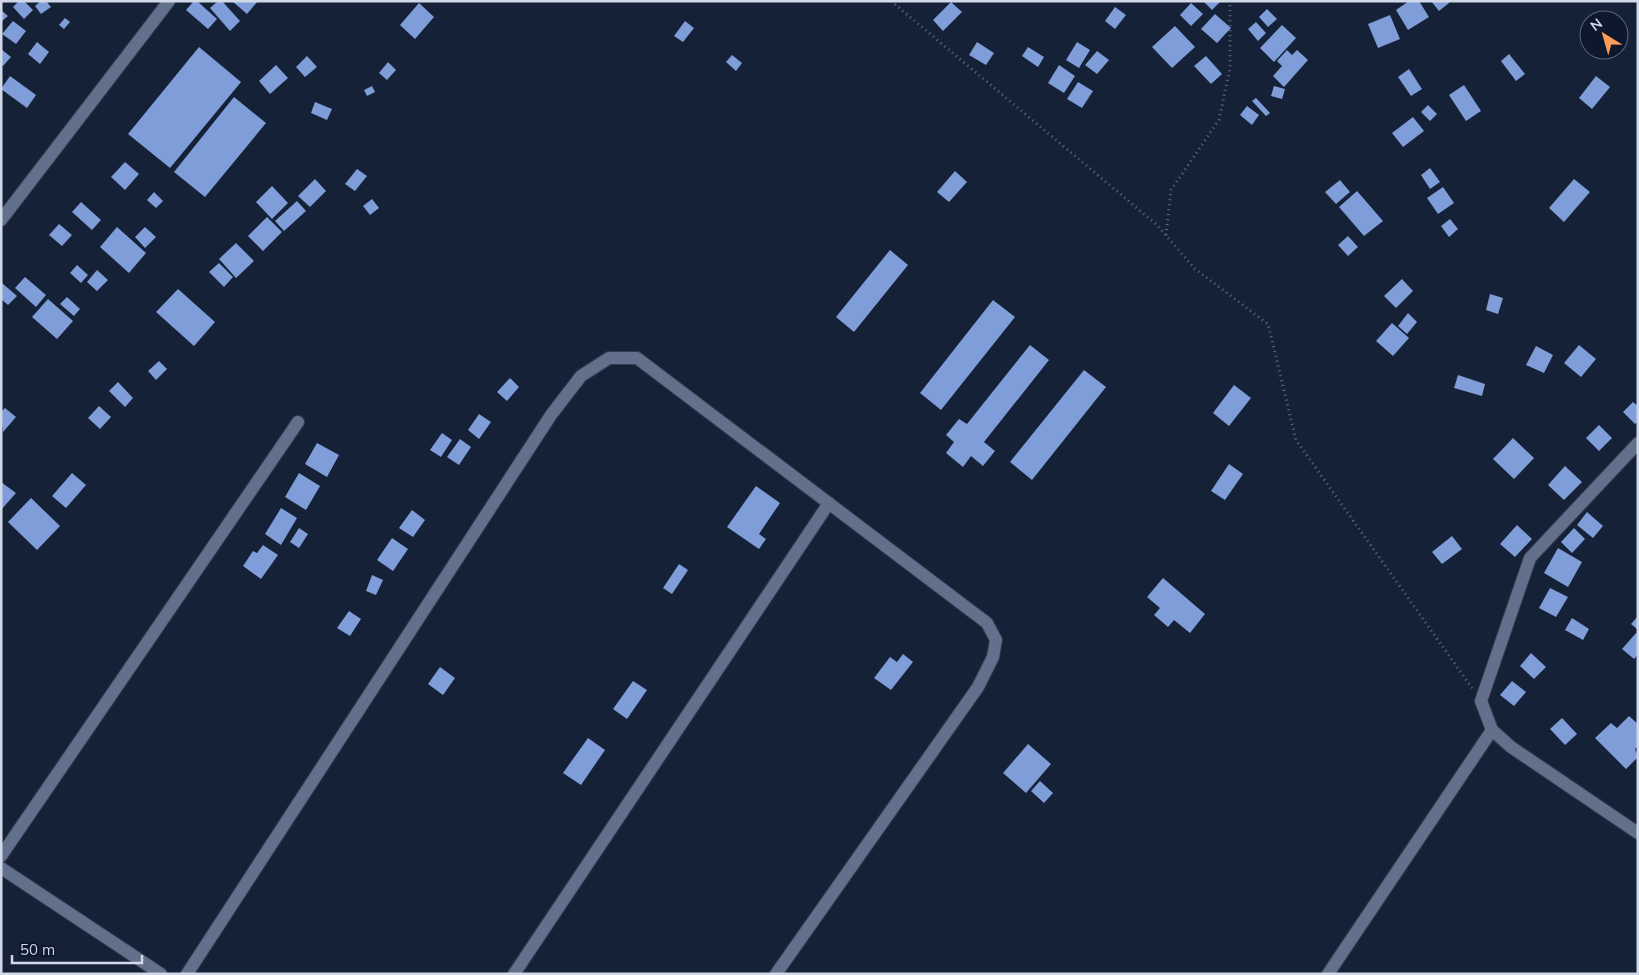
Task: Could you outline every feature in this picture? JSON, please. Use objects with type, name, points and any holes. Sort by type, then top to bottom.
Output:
[{"type":"street","points":[[1,220],[169,1]]},
{"type":"street","points":[[187,974],[551,415],[581,376],[608,358],[637,358],[987,623],[996,640],[993,657],[978,686],[776,974]]},
{"type":"street","points":[[1,856],[298,422]]},
{"type":"street","points":[[1638,443],[1530,558],[1481,700],[1492,730],[1511,747],[1638,833]]},
{"type":"street","points":[[514,974],[829,503]]},
{"type":"street","points":[[1328,974],[1492,730]]},
{"type":"street","points":[[1,868],[161,974]]},
{"type":"path","points":[[892,1],[1157,225],[1195,269],[1268,324],[1296,440],[1481,700]]},
{"type":"path","points":[[1166,236],[1171,190],[1218,120],[1230,68],[1230,1]]},
{"type":"building","points":[[19,1],[24,1],[33,10],[24,19],[13,7]]},
{"type":"building","points":[[41,1],[46,1],[51,7],[41,14],[35,6]]},
{"type":"building","points":[[194,1],[197,1],[217,19],[208,29],[186,10]]},
{"type":"building","points":[[218,1],[222,1],[240,21],[230,31],[210,8]]},
{"type":"building","points":[[232,1],[258,1],[247,14]]},
{"type":"building","points":[[1203,1],[1221,1],[1212,10]]},
{"type":"building","points":[[1409,1],[1419,1],[1429,17],[1408,30],[1396,10]]},
{"type":"building","points":[[1431,1],[1448,1],[1449,3],[1439,11]]},
{"type":"building","points":[[951,2],[962,12],[943,31],[933,20]]},
{"type":"building","points":[[419,3],[434,17],[415,39],[400,25]]},
{"type":"building","points":[[1191,3],[1203,14],[1191,26],[1180,15]]},
{"type":"building","points":[[1115,7],[1126,15],[1115,29],[1105,21]]},
{"type":"building","points":[[1267,9],[1277,19],[1268,27],[1259,17]]},
{"type":"building","points":[[1,10],[8,16],[2,21],[1,20]]},
{"type":"building","points":[[1215,14],[1231,28],[1217,43],[1201,29]]},
{"type":"building","points":[[1390,15],[1400,39],[1378,48],[1368,24]]},
{"type":"building","points":[[65,18],[70,22],[64,29],[59,25]]},
{"type":"building","points":[[13,21],[26,31],[16,44],[2,34]]},
{"type":"building","points":[[685,21],[694,28],[683,42],[674,36]]},
{"type":"building","points":[[1256,22],[1266,33],[1258,41],[1248,29]]},
{"type":"building","points":[[1282,25],[1296,38],[1274,62],[1260,48]]},
{"type":"building","points":[[1175,26],[1195,47],[1172,68],[1152,47]]},
{"type":"building","points":[[37,42],[49,52],[40,64],[28,54]]},
{"type":"building","points":[[977,42],[994,53],[986,65],[969,55]]},
{"type":"building","points":[[1077,42],[1090,50],[1079,68],[1066,60]]},
{"type":"building","points":[[199,47],[241,82],[170,168],[128,134]]},
{"type":"building","points":[[1028,47],[1044,57],[1038,67],[1022,56]]},
{"type":"building","points":[[1,49],[11,57],[3,66],[1,64]]},
{"type":"building","points":[[1287,50],[1292,55],[1297,50],[1308,60],[1284,87],[1273,76],[1282,66],[1277,61]]},
{"type":"building","points":[[1097,51],[1109,60],[1097,74],[1085,65]]},
{"type":"building","points":[[1509,54],[1525,74],[1516,81],[1501,61]]},
{"type":"building","points":[[732,55],[742,63],[736,71],[726,62]]},
{"type":"building","points":[[307,56],[317,67],[305,77],[296,67]]},
{"type":"building","points":[[1206,56],[1222,74],[1211,84],[1194,66]]},
{"type":"building","points":[[388,62],[396,70],[387,80],[379,73]]},
{"type":"building","points":[[276,65],[288,78],[270,94],[259,81]]},
{"type":"building","points":[[1059,65],[1075,76],[1064,93],[1048,83]]},
{"type":"building","points":[[1409,69],[1422,89],[1411,96],[1398,77]]},
{"type":"building","points":[[10,76],[36,95],[27,108],[1,89]]},
{"type":"building","points":[[1596,76],[1610,87],[1592,109],[1579,98]]},
{"type":"building","points":[[1078,82],[1093,91],[1082,108],[1067,99]]},
{"type":"building","points":[[1464,85],[1481,111],[1466,121],[1449,95]]},
{"type":"building","points":[[372,86],[375,92],[367,96],[364,90]]},
{"type":"building","points":[[1274,86],[1285,89],[1282,99],[1271,96]]},
{"type":"building","points":[[234,97],[266,123],[205,197],[174,172]]},
{"type":"building","points":[[1256,98],[1270,113],[1266,116],[1252,101]]},
{"type":"building","points":[[315,102],[332,109],[327,120],[311,113]]},
{"type":"building","points":[[1428,105],[1437,114],[1430,121],[1421,112]]},
{"type":"building","points":[[1247,106],[1259,115],[1252,125],[1240,115]]},
{"type":"building","points":[[1413,117],[1424,131],[1403,147],[1392,133]]},
{"type":"building","points":[[125,162],[139,174],[125,190],[111,177]]},
{"type":"building","points":[[1430,168],[1440,182],[1430,189],[1421,175]]},
{"type":"building","points":[[357,169],[367,176],[355,191],[345,184]]},
{"type":"building","points":[[955,171],[967,182],[949,202],[937,192]]},
{"type":"building","points":[[315,179],[326,191],[310,207],[298,196]]},
{"type":"building","points":[[1574,179],[1590,192],[1564,222],[1549,208]]},
{"type":"building","points":[[1340,180],[1350,192],[1336,204],[1325,192]]},
{"type":"building","points":[[272,186],[288,203],[272,219],[256,202]]},
{"type":"building","points":[[1443,187],[1454,203],[1438,214],[1427,198]]},
{"type":"building","points":[[1357,191],[1383,221],[1364,236],[1339,207]]},
{"type":"building","points":[[154,192],[163,201],[156,208],[147,200]]},
{"type":"building","points":[[372,199],[379,208],[370,215],[363,206]]},
{"type":"building","points":[[297,201],[306,211],[284,231],[275,221]]},
{"type":"building","points":[[81,202],[101,220],[92,230],[72,212]]},
{"type":"building","points":[[267,217],[282,232],[263,251],[248,236]]},
{"type":"building","points":[[1450,219],[1458,229],[1449,237],[1441,226]]},
{"type":"building","points":[[59,224],[72,235],[62,246],[49,235]]},
{"type":"building","points":[[117,227],[146,253],[129,273],[100,247]]},
{"type":"building","points":[[145,227],[156,237],[145,248],[135,237]]},
{"type":"building","points":[[1348,236],[1358,247],[1348,256],[1338,245]]},
{"type":"building","points":[[236,243],[254,261],[236,278],[219,259]]},
{"type":"building","points":[[890,250],[908,265],[854,332],[836,317]]},
{"type":"building","points":[[219,263],[233,277],[224,287],[209,272]]},
{"type":"building","points":[[77,265],[88,275],[81,283],[70,273]]},
{"type":"building","points":[[97,270],[108,280],[97,291],[87,282]]},
{"type":"building","points":[[25,277],[46,295],[36,307],[15,288]]},
{"type":"building","points":[[1402,279],[1413,291],[1396,308],[1384,296]]},
{"type":"building","points":[[2,283],[17,296],[8,305],[1,299]]},
{"type":"building","points":[[178,289],[215,322],[194,346],[156,312]]},
{"type":"building","points":[[1490,294],[1503,298],[1498,314],[1486,310]]},
{"type":"building","points":[[67,297],[80,309],[74,316],[60,304]]},
{"type":"building","points":[[48,299],[73,321],[57,339],[32,317]]},
{"type":"building","points":[[993,300],[1015,317],[941,410],[920,393]]},
{"type":"building","points":[[1408,313],[1417,322],[1407,334],[1398,326]]},
{"type":"building","points":[[1392,323],[1409,338],[1393,356],[1376,341]]},
{"type":"building","points":[[1030,345],[1049,360],[984,442],[995,451],[983,466],[971,456],[963,467],[946,453],[954,442],[946,435],[959,419],[967,424]]},
{"type":"building","points":[[1579,345],[1596,359],[1581,377],[1564,363]]},
{"type":"building","points":[[1536,346],[1553,355],[1544,373],[1526,365]]},
{"type":"building","points":[[159,361],[167,369],[156,380],[148,371]]},
{"type":"building","points":[[1084,370],[1106,387],[1032,480],[1010,462]]},
{"type":"building","points":[[1458,375],[1485,384],[1482,396],[1454,388]]},
{"type":"building","points":[[510,378],[519,387],[507,401],[497,392]]},
{"type":"building","points":[[118,382],[133,398],[125,407],[109,391]]},
{"type":"building","points":[[1234,385],[1251,398],[1229,426],[1213,413]]},
{"type":"building","points":[[1633,402],[1638,406],[1638,422],[1635,424],[1623,412]]},
{"type":"building","points":[[99,406],[111,417],[100,429],[88,418]]},
{"type":"building","points":[[5,408],[16,417],[3,432],[1,412]]},
{"type":"building","points":[[479,414],[491,422],[479,439],[468,430]]},
{"type":"building","points":[[1599,425],[1612,438],[1599,451],[1586,438]]},
{"type":"building","points":[[442,433],[452,440],[441,457],[430,450]]},
{"type":"building","points":[[1513,438],[1534,458],[1514,479],[1493,459]]},
{"type":"building","points":[[460,439],[471,447],[459,465],[447,457]]},
{"type":"building","points":[[317,443],[339,455],[327,477],[305,464]]},
{"type":"building","points":[[1229,464],[1243,474],[1225,500],[1211,491]]},
{"type":"building","points":[[1565,466],[1582,482],[1564,500],[1548,485]]},
{"type":"building","points":[[72,473],[86,485],[66,508],[52,496]]},
{"type":"building","points":[[299,473],[320,486],[306,510],[285,497]]},
{"type":"building","points":[[1,482],[16,493],[1,510]]},
{"type":"building","points":[[756,486],[780,503],[759,534],[766,539],[759,549],[727,527]]},
{"type":"building","points":[[31,498],[60,526],[37,550],[8,522]]},
{"type":"building","points":[[281,508],[297,518],[281,545],[265,534]]},
{"type":"building","points":[[412,510],[425,520],[413,537],[399,528]]},
{"type":"building","points":[[1587,512],[1603,526],[1593,538],[1577,525]]},
{"type":"building","points":[[1517,525],[1532,539],[1515,557],[1500,544]]},
{"type":"building","points":[[299,528],[308,534],[299,548],[290,542]]},
{"type":"building","points":[[1574,528],[1585,539],[1572,553],[1561,542]]},
{"type":"building","points":[[1452,536],[1462,549],[1442,564],[1432,552]]},
{"type":"building","points":[[392,538],[408,549],[393,571],[377,560]]},
{"type":"building","points":[[263,545],[278,555],[261,579],[243,566],[253,551],[257,553]]},
{"type":"building","points":[[1558,548],[1582,562],[1568,587],[1544,573]]},
{"type":"building","points":[[679,564],[688,570],[672,594],[663,588]]},
{"type":"building","points":[[372,575],[383,580],[376,595],[366,591]]},
{"type":"building","points":[[1163,578],[1205,614],[1190,633],[1174,620],[1168,627],[1154,615],[1160,608],[1147,597]]},
{"type":"building","points":[[1550,588],[1568,597],[1556,617],[1539,608]]},
{"type":"building","points":[[349,611],[361,619],[350,636],[337,628]]},
{"type":"building","points":[[1638,616],[1638,630],[1631,624]]},
{"type":"building","points":[[1572,618],[1589,629],[1583,640],[1565,630]]},
{"type":"building","points":[[1636,633],[1638,635],[1638,655],[1634,659],[1622,649]]},
{"type":"building","points":[[1531,653],[1546,667],[1534,679],[1520,666]]},
{"type":"building","points":[[903,654],[913,662],[891,690],[874,678],[890,657],[897,662]]},
{"type":"building","points":[[440,667],[455,678],[443,695],[428,684]]},
{"type":"building","points":[[633,681],[647,690],[627,719],[613,709]]},
{"type":"building","points":[[1512,681],[1526,692],[1514,706],[1500,695]]},
{"type":"building","points":[[1629,716],[1638,724],[1638,746],[1635,749],[1638,757],[1626,769],[1595,738],[1611,723],[1617,728]]},
{"type":"building","points":[[1562,718],[1577,734],[1565,745],[1550,729]]},
{"type":"building","points":[[588,738],[605,750],[581,785],[563,773]]},
{"type":"building","points":[[1028,744],[1051,764],[1026,793],[1003,773]]},
{"type":"building","points":[[1040,781],[1053,793],[1044,803],[1031,791]]}]
